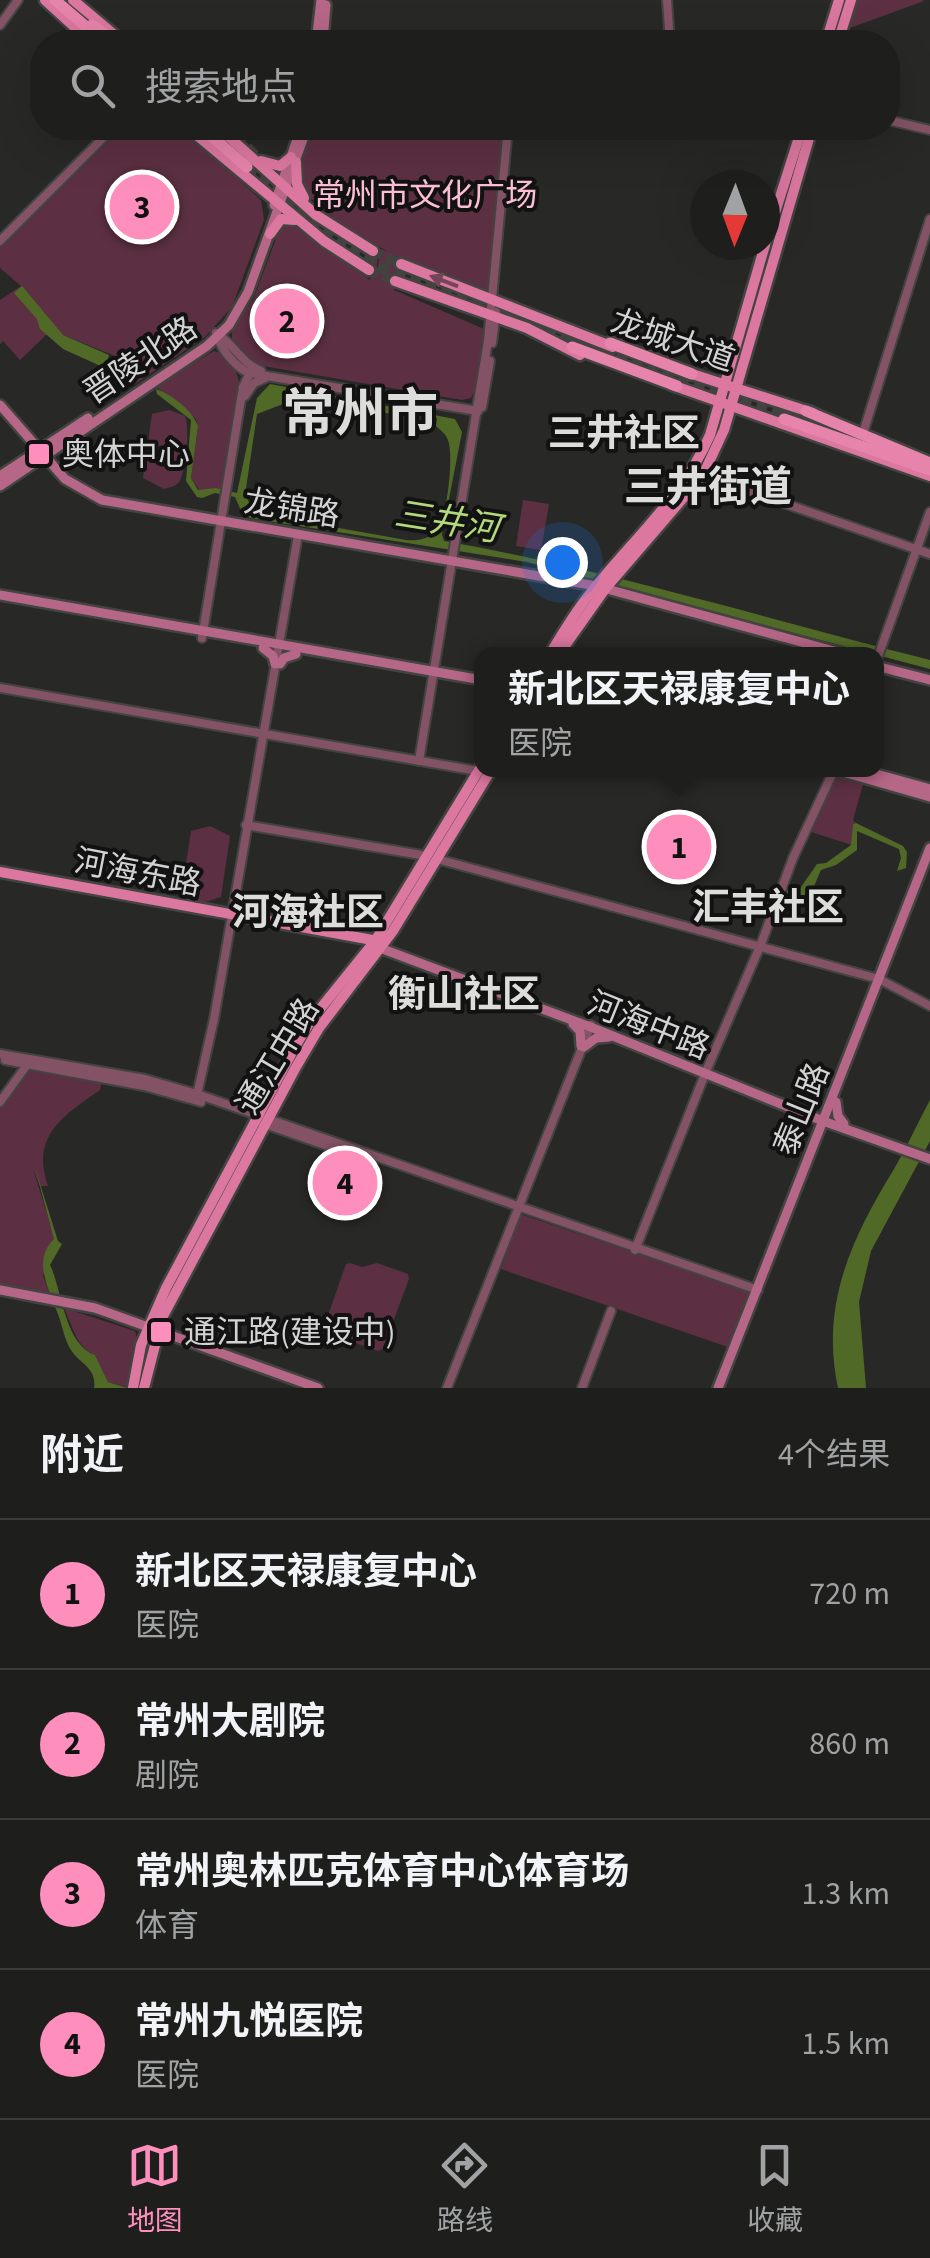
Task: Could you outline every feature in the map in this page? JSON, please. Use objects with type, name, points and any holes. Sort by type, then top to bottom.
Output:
[{"type":"highway","points":[[55,0],[97,30]]},
{"type":"highway","points":[[64,0],[92,30]]},
{"type":"highway","points":[[207,140],[221,154]]},
{"type":"highway","points":[[212,140],[247,164]]},
{"type":"highway","points":[[222,140],[247,164]]},
{"type":"highway","points":[[610,343],[694,375]]},
{"type":"highway","points":[[572,347],[677,386]]},
{"type":"highway","points":[[806,410],[930,467]]},
{"type":"highway","points":[[786,420],[930,467]]},
{"type":"main road","points":[[45,0],[78,30]]},
{"type":"main road","points":[[73,0],[105,30]]},
{"type":"main road","points":[[320,30],[324,0]]},
{"type":"main road","points":[[830,30],[839,0]]},
{"type":"main road","points":[[842,30],[851,0]]},
{"type":"main road","points":[[232,140],[278,204],[369,270]]},
{"type":"main road","name":"晋陵北路","points":[[218,336],[240,297],[300,140]]},
{"type":"main road","points":[[780,197],[798,140]]},
{"type":"main road","points":[[694,375],[726,369],[741,350],[808,140]]},
{"type":"main road","points":[[221,154],[267,170],[316,215],[373,251]]},
{"type":"main road","points":[[247,164],[273,166],[294,159],[296,184],[316,215]]},
{"type":"main road","points":[[247,164],[265,185],[271,179],[267,170]]},
{"type":"main road","name":"晋陵北路","points":[[0,476],[218,336],[240,309],[278,204]]},
{"type":"main road","points":[[270,234],[281,219],[302,222]]},
{"type":"main road","points":[[564,647],[604,584],[689,475],[725,405],[761,260]]},
{"type":"main road","name":"龙城大道","points":[[401,264],[694,375],[864,430],[930,467]]},
{"type":"main road","points":[[396,282],[493,317]]},
{"type":"main road","points":[[521,312],[513,316],[523,327]]},
{"type":"main road","name":"龙城大道","points":[[493,317],[570,351],[763,419],[786,420]]},
{"type":"main road","points":[[741,350],[751,386],[779,400]]},
{"type":"main road","points":[[690,392],[707,406],[712,430]]},
{"type":"main road","name":"龙锦路","points":[[0,405],[39,454]]},
{"type":"main road","points":[[719,446],[725,405]]},
{"type":"main road","name":"龙锦路","points":[[0,413],[66,479],[102,500],[222,525],[454,554],[604,584],[821,647]]},
{"type":"main road","points":[[554,647],[582,604],[703,475],[730,425],[746,418],[763,419]]},
{"type":"main road","name":"晋陵北路","points":[[0,486],[39,454]]},
{"type":"main road","name":"龙锦路","points":[[454,554],[574,587],[604,584],[813,647]]},
{"type":"main road","points":[[574,587],[581,594],[582,604]]},
{"type":"main road","points":[[0,598],[296,654],[434,674]]},
{"type":"main road","points":[[203,634],[263,648],[474,681]]},
{"type":"main road","points":[[263,648],[277,664],[296,654]]},
{"type":"main road","points":[[884,664],[930,678]]},
{"type":"main road","points":[[884,776],[930,789]]},
{"type":"main road","name":"通江中路","points":[[432,858],[475,777]]},
{"type":"main road","name":"通江中路","points":[[144,1388],[152,1331],[312,1019],[378,944],[486,777]]},
{"type":"main road","points":[[860,777],[930,797]]},
{"type":"main road","name":"泰山路","points":[[720,1388],[930,848]]},
{"type":"main road","name":"泰山路","points":[[881,980],[930,860]]},
{"type":"main road","name":"河海东路","points":[[0,874],[378,944]]},
{"type":"main road","name":"河海中路","points":[[378,944],[706,1071]]},
{"type":"main road","name":"河海中路","points":[[378,944],[929,1157]]},
{"type":"main road","points":[[562,1017],[580,1030],[583,1046],[596,1038],[616,1038]]},
{"type":"main road","points":[[834,1101],[843,1126],[819,1137],[808,1113],[834,1101]]},
{"type":"main road","points":[[0,1292],[56,1301],[318,1388]]},
{"type":"main road","points":[[133,1388],[152,1331]]},
{"type":"main road","points":[[152,1331],[304,1388]]},
{"type":"street","points":[[0,24],[18,0]]},
{"type":"street","points":[[667,0],[669,30]]},
{"type":"street","points":[[900,123],[930,130]]},
{"type":"street","points":[[0,241],[101,140]]},
{"type":"street","points":[[419,761],[493,317],[509,140]]},
{"type":"street","points":[[864,430],[930,219]]},
{"type":"street","points":[[218,336],[248,369],[478,410]]},
{"type":"street","points":[[228,348],[244,391]]},
{"type":"street","points":[[235,361],[273,377],[478,410]]},
{"type":"street","points":[[203,634],[248,369]]},
{"type":"street","points":[[244,391],[273,377]]},
{"type":"street","points":[[703,475],[930,554]]},
{"type":"street","points":[[882,647],[930,512]]},
{"type":"street","points":[[197,1097],[298,537]]},
{"type":"street","points":[[0,688],[474,767]]},
{"type":"street","points":[[636,1249],[793,858],[832,777]]},
{"type":"street","points":[[248,825],[432,858],[761,944],[881,980],[930,1006]]},
{"type":"street","points":[[448,1388],[592,1026]]},
{"type":"street","points":[[0,1057],[197,1097],[757,1291]]},
{"type":"street","points":[[0,1102],[29,1062]]},
{"type":"street","points":[[582,1388],[611,1311]]},
{"type":"green space","points":[[856,0],[923,0],[924,1],[847,29]]},
{"type":"green space","points":[[105,140],[195,140],[261,200],[264,220],[232,307],[205,337],[132,386],[115,356],[63,335],[46,335],[20,360],[3,341],[0,344],[0,300],[21,286],[0,268],[0,246]]},
{"type":"green space","name":"常州市文化广场","points":[[309,140],[503,140],[490,290],[476,289],[400,258],[394,290],[484,329],[471,398],[462,400],[257,365],[232,339],[232,331],[254,297],[282,223],[293,225],[370,280],[375,246],[379,249],[375,282],[381,249],[388,252],[310,197],[299,174]]},
{"type":"green space","points":[[214,351],[231,363],[239,383],[223,490],[201,492],[191,478],[196,419],[155,386]]},
{"type":"green space","points":[[169,410],[185,416],[187,449],[179,482],[164,489],[143,478],[152,414]]},
{"type":"green space","points":[[523,500],[549,504],[541,550],[516,546]]},
{"type":"green space","points":[[849,777],[864,781],[853,820],[856,823],[852,845],[808,831],[833,780]]},
{"type":"green space","points":[[210,826],[230,836],[221,897],[202,903],[189,897],[183,884],[191,831]]},
{"type":"green space","points":[[26,1070],[102,1080],[100,1090],[63,1118],[47,1140],[43,1153],[48,1186],[40,1186],[33,1169],[55,1239],[43,1276],[50,1294],[0,1284],[0,1105]]},
{"type":"green space","points":[[520,1214],[747,1291],[749,1295],[728,1347],[501,1269]]},
{"type":"green space","points":[[377,1263],[408,1274],[383,1349],[378,1351],[341,1338],[324,1327],[346,1264],[362,1267]]},
{"type":"green space","points":[[64,1308],[135,1331],[138,1342],[130,1388],[108,1382],[95,1355],[79,1341]]},
{"type":"shaded area","points":[[22,286],[63,335],[109,355],[105,368],[63,349],[40,329],[37,319],[14,293]]},
{"type":"shaded area","points":[[270,384],[455,419],[462,432],[444,541],[566,566],[881,647],[847,647],[527,562],[250,518],[242,513],[235,497],[215,493],[197,497],[186,481],[191,420],[157,394],[156,389],[180,403],[198,426],[191,478],[198,490],[216,488],[237,493],[257,398]],"holes":[[[286,393],[391,414],[397,411],[437,418],[436,426],[447,438],[450,471],[446,501],[440,525],[433,534],[406,540],[255,513],[245,495],[257,414],[283,404]]]},
{"type":"shaded area","points":[[884,648],[930,660],[930,669],[884,657]]},
{"type":"shaded area","points":[[856,823],[903,846],[907,852],[906,868],[897,871],[899,849],[857,831],[857,850],[821,870],[811,893],[783,895],[783,891],[799,890],[817,864],[826,863],[851,845]]},
{"type":"shaded area","points":[[930,1100],[930,1141],[871,1251],[859,1302],[866,1388],[838,1388],[833,1328],[844,1273],[865,1221]]},
{"type":"shaded area","points":[[35,1168],[62,1244],[50,1265],[70,1328],[85,1349],[95,1355],[108,1382],[128,1388],[94,1388],[90,1371],[67,1343],[43,1268],[47,1248],[54,1239]]},
{"type":"tunnel","points":[[239,140],[264,164]]},
{"type":"tunnel","points":[[247,167],[340,245],[405,280]]},
{"type":"tunnel","points":[[373,251],[401,264]]},
{"type":"tunnel","points":[[396,269],[556,330]]},
{"type":"tunnel","points":[[369,270],[395,281]]},
{"type":"tunnel","points":[[544,333],[583,347]]},
{"type":"tunnel","points":[[602,347],[786,413]]},
{"type":"place","name":"常州奥林匹克体育中心体育场","points":[[142,207]]},
{"type":"place","name":"常州大剧院","points":[[287,321]]},
{"type":"place","name":"奥体中心","points":[[39,454]]},
{"type":"place","name":"新北区天禄康复中心","points":[[679,847]]},
{"type":"place","name":"常州九悦医院","points":[[345,1183]]},
{"type":"place","name":"通江路(建设中)","points":[[161,1332]]},
{"type":"district","name":"常州市","points":[[360,413]]},
{"type":"district","name":"三井社区","points":[[624,433]]},
{"type":"district","name":"三井街道","points":[[708,486]]},
{"type":"district","name":"汇丰社区","points":[[768,907]]},
{"type":"district","name":"河海社区","points":[[308,912]]},
{"type":"district","name":"衡山社区","points":[[464,994]]},
{"type":"water label","name":"三井河","points":[[447,521]]}]
